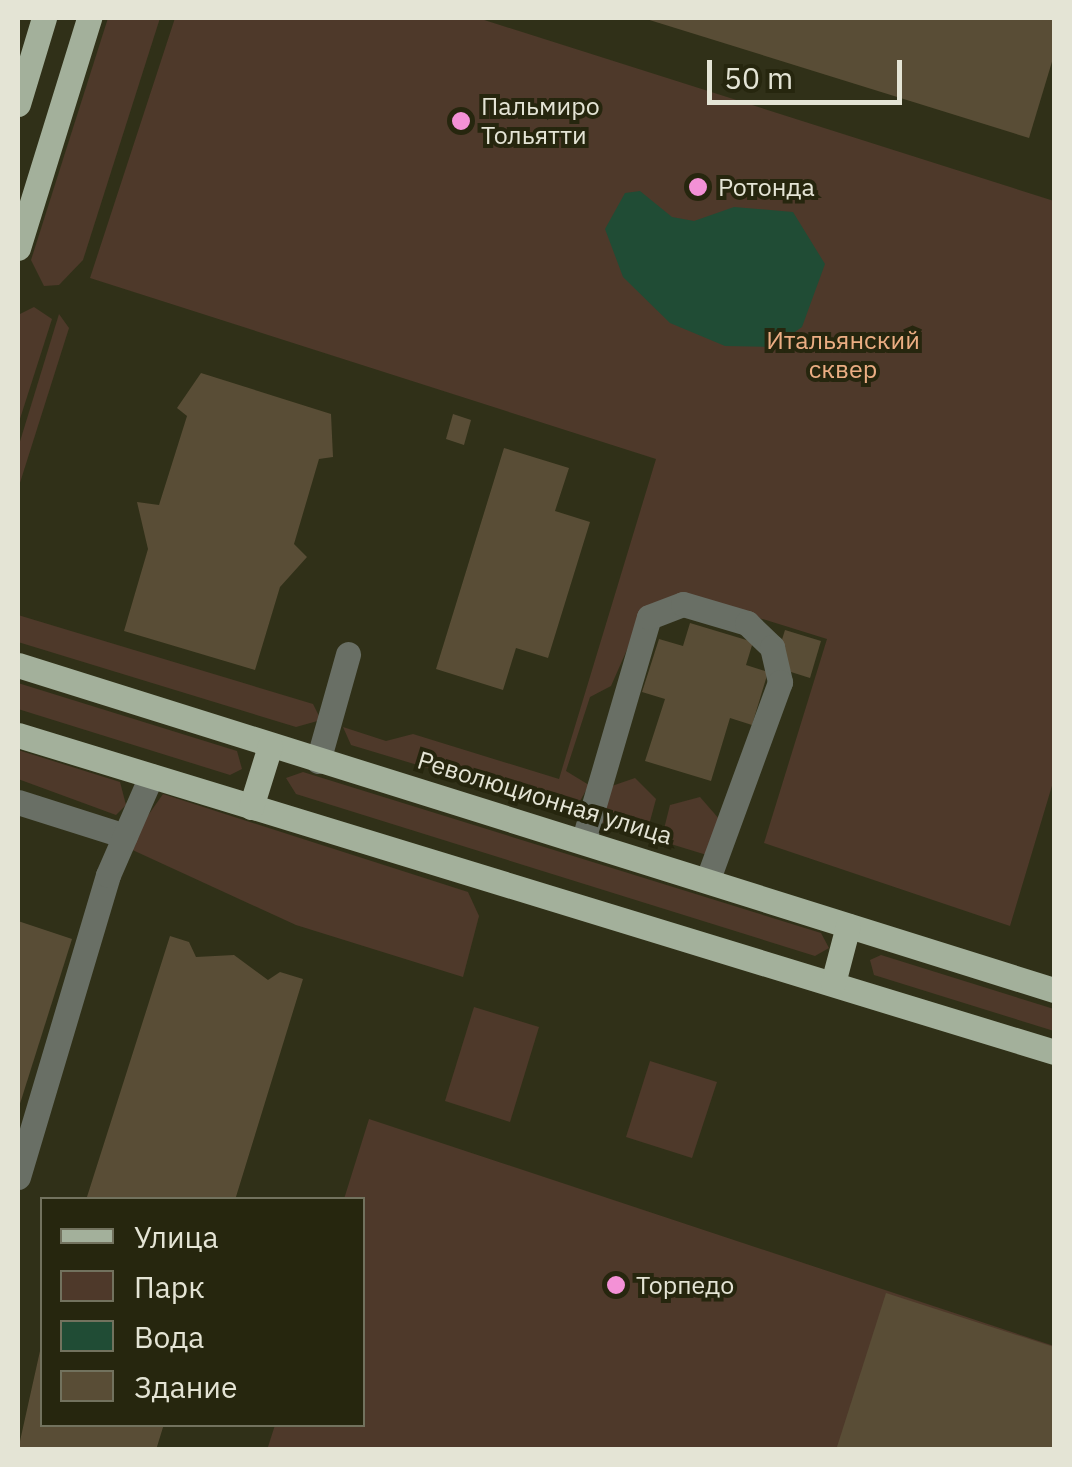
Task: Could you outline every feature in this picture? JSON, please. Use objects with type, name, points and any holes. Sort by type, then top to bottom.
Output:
[{"type":"main road","points":[[18,104],[44,18]]},
{"type":"main road","points":[[18,248],[89,18]]},
{"type":"main road","name":"Революционная улица","points":[[18,666],[318,762],[584,839],[1054,990]]},
{"type":"main road","points":[[18,734],[1054,1052]]},
{"type":"main road","points":[[251,808],[270,746]]},
{"type":"main road","points":[[833,983],[848,926]]},
{"type":"lane","points":[[584,839],[649,617],[683,604],[747,623],[772,647],[780,682],[708,879]]},
{"type":"lane","points":[[318,762],[348,654]]},
{"type":"lane","points":[[18,1177],[126,836],[151,776]]},
{"type":"lane","points":[[18,802],[126,836]]},
{"type":"green space","points":[[108,18],[160,18],[83,260],[59,285],[44,286],[31,260]]},
{"type":"green space","name":"Итальянский сквер","points":[[175,18],[478,18],[1054,201],[1054,779],[1010,926],[764,843],[827,639],[692,597],[644,611],[611,686],[590,697],[566,771],[589,785],[574,812],[351,745],[343,727],[386,741],[413,734],[559,779],[656,459],[90,278]]},
{"type":"green space","points":[[34,307],[52,319],[18,425],[18,315]]},
{"type":"green space","points":[[59,314],[69,328],[18,489],[18,448]]},
{"type":"green space","points":[[18,615],[313,704],[321,720],[296,727],[18,642]]},
{"type":"green space","points":[[18,683],[237,751],[242,769],[230,775],[18,709]]},
{"type":"green space","points":[[18,750],[120,782],[126,805],[116,815],[18,779]]},
{"type":"green space","points":[[303,772],[821,933],[829,948],[815,956],[296,794],[286,778]]},
{"type":"green space","points":[[635,778],[656,799],[646,836],[597,821],[606,788]]},
{"type":"green space","points":[[163,794],[468,892],[479,916],[463,977],[296,925],[126,847]]},
{"type":"green space","points":[[700,797],[720,820],[710,856],[661,841],[670,805]]},
{"type":"green space","points":[[881,955],[1054,1009],[1054,1031],[874,975],[870,960]]},
{"type":"green space","points":[[474,1007],[539,1027],[510,1122],[445,1101]]},
{"type":"green space","points":[[650,1061],[717,1082],[692,1158],[626,1137]]},
{"type":"green space","name":"Торпедо","points":[[369,1119],[1054,1346],[1054,1449],[267,1450],[274,1427],[365,1427],[365,1197],[345,1197]]},
{"type":"water","points":[[640,191],[672,217],[694,221],[734,207],[793,212],[825,264],[802,327],[773,347],[725,346],[670,323],[623,277],[605,229],[625,193]]},
{"type":"building","points":[[643,18],[1054,18],[1054,55],[1029,138]]},
{"type":"building","points":[[201,373],[331,414],[333,457],[319,459],[294,544],[307,557],[280,587],[255,670],[124,631],[148,549],[137,502],[159,505],[187,416],[177,408]]},
{"type":"building","points":[[453,414],[471,420],[464,445],[446,439]]},
{"type":"building","points":[[504,448],[569,468],[555,511],[590,522],[548,658],[516,648],[503,690],[436,669]]},
{"type":"building","points":[[690,623],[753,642],[746,665],[768,672],[752,725],[730,718],[711,781],[645,761],[665,699],[642,692],[659,639],[683,646]]},
{"type":"building","points":[[785,630],[821,641],[810,678],[791,672],[779,649]]},
{"type":"building","points":[[18,921],[72,939],[18,1110]]},
{"type":"building","points":[[170,936],[189,942],[196,957],[234,955],[268,980],[280,972],[303,979],[236,1197],[87,1197]]},
{"type":"building","points":[[886,1293],[1054,1347],[1054,1450],[836,1450]]},
{"type":"building","points":[[40,1351],[40,1427],[163,1427],[156,1450],[18,1450]]},
{"type":"place","name":"Пальмиро Тольятти","points":[[461,121]]},
{"type":"place","name":"Ротонда","points":[[698,187]]},
{"type":"place","name":"Торпедо","points":[[616,1285]]}]
